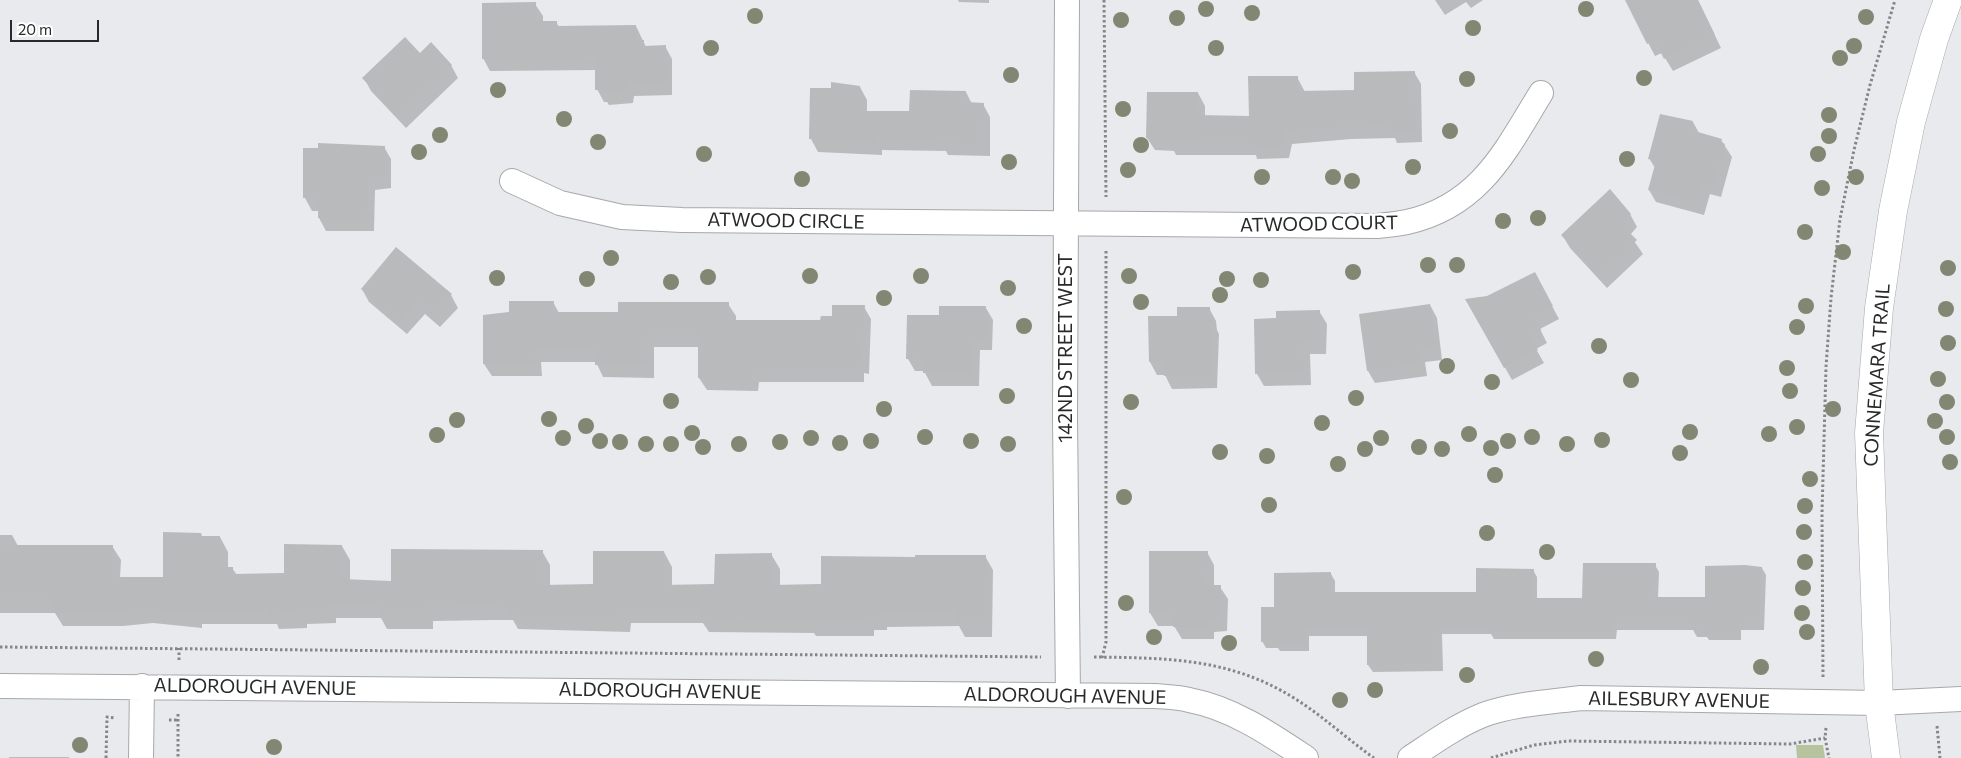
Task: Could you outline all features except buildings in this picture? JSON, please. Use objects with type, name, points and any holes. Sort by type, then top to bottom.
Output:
[{"type":"street","name":"142ND STREET WEST","points":[[1067,0],[1065,417],[1068,696]]},
{"type":"street","name":"CONNEMARA TRAIL","points":[[1886,758],[1879,703],[1869,433],[1879,308],[1893,211],[1911,122],[1934,39],[1948,0]]},
{"type":"street","name":"ATWOOD COURT","points":[[1067,224],[1377,226],[1408,222],[1436,213],[1463,197],[1487,176],[1508,147],[1541,92]]},
{"type":"street","name":"ATWOOD CIRCLE","points":[[512,180],[560,202],[622,217],[682,220],[1067,224]]},
{"type":"street","name":"ALDOROUGH AVENUE","points":[[0,686],[1155,696],[1190,700],[1229,713],[1268,733],[1306,758]]},
{"type":"street","points":[[141,758],[142,686]]},
{"type":"street","name":"AILESBURY AVENUE","points":[[1410,758],[1449,731],[1484,715],[1534,703],[1581,698],[1879,703],[1961,699]]},
{"type":"path","points":[[1102,658],[1106,642],[1104,0]]},
{"type":"path","points":[[1829,758],[1825,738],[1826,728],[1821,667],[1822,513],[1826,367],[1831,298],[1840,219],[1854,150],[1870,84],[1895,0]]},
{"type":"path","points":[[0,647],[1180,659],[1224,667],[1293,697],[1320,715],[1374,758]]},
{"type":"path","points":[[1491,758],[1534,744],[1568,741],[1790,744],[1825,738]]},
{"type":"green space","points":[[1796,745],[1823,745],[1825,758],[1797,758]]}]
